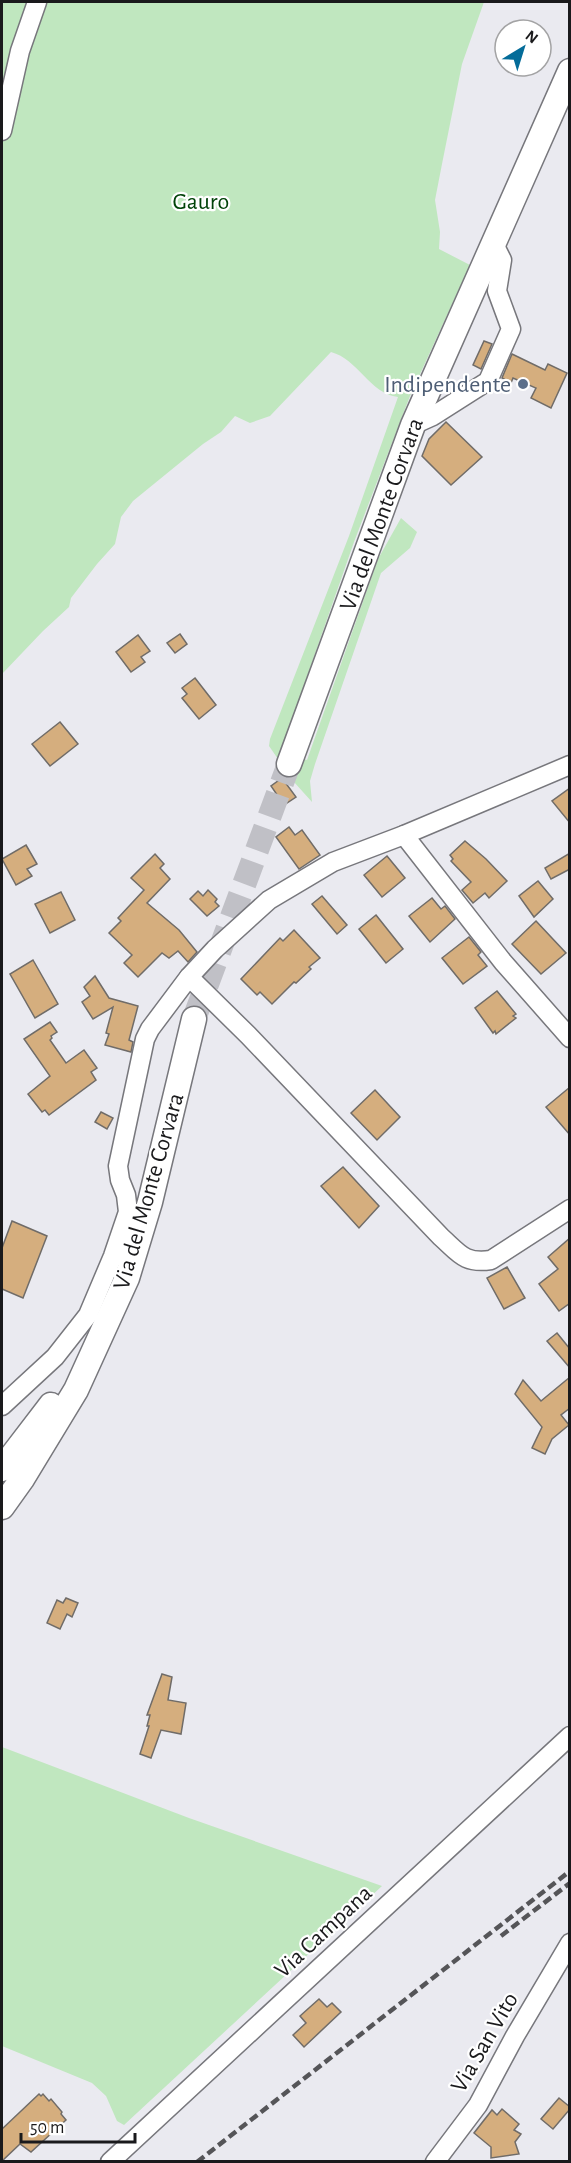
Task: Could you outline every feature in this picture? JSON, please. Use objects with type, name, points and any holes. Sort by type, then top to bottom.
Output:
[{"type":"main road","name":"Via del Monte Corvara","points":[[289,764],[413,425],[570,71]]},
{"type":"main road","name":"Via del Monte Corvara","points":[[2,1507],[22,1479],[76,1390],[127,1278],[150,1202],[194,1019]]},
{"type":"main road","name":"Via del Monte Corvara","points":[[2,1469],[89,1359]]},
{"type":"street","points":[[2,131],[20,51],[37,2]]},
{"type":"street","points":[[413,425],[433,416],[488,381],[511,329],[497,291],[502,260],[493,242]]},
{"type":"street","points":[[2,1406],[55,1357],[88,1315],[113,1256],[128,1212],[118,1166],[145,1039],[189,977],[215,949],[269,900],[333,862],[404,836],[570,765]]},
{"type":"street","points":[[404,836],[503,962],[570,1038]]},
{"type":"street","points":[[189,977],[257,1044],[441,1237],[468,1260],[477,1262],[490,1260],[570,1209]]},
{"type":"street","name":"Via Campana","points":[[110,2162],[570,1736]]},
{"type":"street","name":"Via San Vito","points":[[435,2162],[488,2088],[515,2036],[570,1943]]},
{"type":"green space","name":"Gauro","points":[[2,2],[484,2],[462,64],[435,200],[440,232],[439,249],[470,265],[410,396],[354,542],[280,760],[301,768],[304,759],[307,760],[378,559],[401,518],[417,532],[410,548],[381,573],[315,764],[310,781],[312,802],[294,782],[269,746],[270,739],[349,536],[398,397],[380,390],[349,362],[331,352],[270,416],[250,423],[235,416],[221,432],[133,501],[121,517],[115,544],[71,598],[69,607],[2,674]]},
{"type":"green space","points":[[2,1747],[189,1818],[382,1886],[124,2125],[117,2121],[106,2096],[92,2083],[2,2046]]},
{"type":"building","points":[[484,341],[492,344],[481,369],[473,365]]},
{"type":"building","points":[[512,354],[545,370],[548,364],[567,373],[551,408],[531,398],[536,388],[513,378],[511,383],[502,378]]},
{"type":"building","points":[[446,422],[482,457],[451,485],[422,456],[429,439]]},
{"type":"building","points":[[180,634],[187,644],[175,653],[167,643]]},
{"type":"building","points":[[138,635],[150,651],[141,657],[145,662],[131,672],[116,652]]},
{"type":"building","points":[[195,678],[216,705],[199,719],[182,698],[187,694],[182,688]]},
{"type":"building","points":[[60,722],[78,744],[50,766],[32,744]]},
{"type":"building","points":[[282,778],[296,797],[284,805],[271,786]]},
{"type":"building","points":[[570,788],[570,823],[552,801]]},
{"type":"building","points":[[289,827],[295,835],[302,830],[320,855],[299,869],[276,837]]},
{"type":"building","points":[[465,841],[507,881],[489,898],[485,893],[473,903],[462,890],[471,882],[451,861],[453,859],[450,855]]},
{"type":"building","points":[[26,845],[37,864],[27,869],[32,876],[16,885],[2,859]]},
{"type":"building","points":[[570,853],[570,869],[551,879],[545,868]]},
{"type":"building","points":[[155,854],[164,864],[160,868],[170,879],[147,903],[179,930],[197,952],[188,962],[178,951],[169,958],[162,953],[138,977],[124,963],[132,955],[109,933],[121,921],[118,918],[144,890],[131,878]]},
{"type":"building","points":[[387,856],[405,878],[382,897],[364,875]]},
{"type":"building","points":[[538,881],[553,899],[534,917],[519,896]]},
{"type":"building","points":[[208,890],[217,899],[215,902],[219,906],[207,916],[190,899],[198,891],[203,896]]},
{"type":"building","points":[[61,892],[75,920],[50,933],[35,904]]},
{"type":"building","points":[[322,896],[347,925],[337,934],[312,904]]},
{"type":"building","points":[[432,898],[441,909],[445,906],[455,919],[430,942],[409,916]]},
{"type":"building","points":[[376,915],[403,949],[386,963],[359,929]]},
{"type":"building","points":[[536,921],[566,953],[541,974],[512,944]]},
{"type":"building","points":[[294,930],[320,958],[272,1004],[260,992],[257,995],[241,979],[280,938],[283,941]]},
{"type":"building","points":[[469,937],[481,952],[478,955],[487,966],[463,984],[442,958]]},
{"type":"building","points":[[33,960],[58,1004],[35,1018],[10,974]]},
{"type":"building","points":[[95,976],[109,998],[138,1006],[129,1040],[133,1042],[131,1052],[105,1045],[113,1007],[93,1019],[82,1002],[90,996],[84,987]]},
{"type":"building","points":[[497,991],[516,1014],[513,1016],[516,1018],[496,1034],[475,1008]]},
{"type":"building","points":[[50,1022],[57,1032],[51,1036],[50,1040],[66,1063],[84,1050],[97,1068],[91,1072],[96,1080],[49,1115],[45,1110],[42,1112],[28,1094],[50,1076],[24,1039]]},
{"type":"building","points":[[570,1087],[570,1135],[546,1107]]},
{"type":"building","points":[[375,1090],[400,1117],[377,1140],[351,1113]]},
{"type":"building","points":[[101,1112],[113,1118],[107,1129],[95,1122]]},
{"type":"building","points":[[343,1167],[379,1206],[359,1228],[321,1186]]},
{"type":"building","points":[[12,1221],[47,1236],[23,1298],[2,1289],[2,1248]]},
{"type":"building","points":[[570,1238],[570,1303],[559,1311],[539,1284],[558,1269],[548,1257]]},
{"type":"building","points":[[507,1267],[525,1298],[504,1309],[487,1278]]},
{"type":"building","points":[[557,1333],[570,1349],[570,1368],[547,1341]]},
{"type":"building","points":[[570,1377],[570,1408],[561,1415],[569,1425],[552,1439],[545,1454],[532,1448],[542,1427],[515,1394],[523,1380],[541,1401]]},
{"type":"building","points":[[66,1598],[78,1603],[72,1617],[67,1614],[60,1629],[47,1623],[57,1600],[63,1603]]},
{"type":"building","points":[[162,1674],[172,1677],[168,1700],[186,1703],[181,1734],[161,1730],[151,1758],[140,1754],[149,1726],[147,1726],[150,1715],[147,1715]]},
{"type":"building","points":[[319,1999],[327,2007],[332,2003],[341,2012],[304,2047],[293,2035],[306,2023],[300,2016]]},
{"type":"building","points":[[39,2094],[41,2096],[43,2094],[49,2101],[51,2099],[66,2120],[31,2152],[20,2144],[2,2161],[2,2129]]},
{"type":"building","points":[[559,2098],[570,2109],[553,2129],[541,2119]]},
{"type":"building","points":[[502,2109],[519,2124],[514,2130],[521,2134],[515,2142],[519,2154],[491,2158],[491,2147],[474,2133],[492,2110],[497,2115]]},
{"type":"tunnel","points":[[194,1019],[289,764]]},
{"type":"railway","points":[[197,2162],[570,1871]]},
{"type":"railway","points":[[501,1936],[570,1883]]},
{"type":"place","name":"Indipendente","points":[[523,384]]}]
